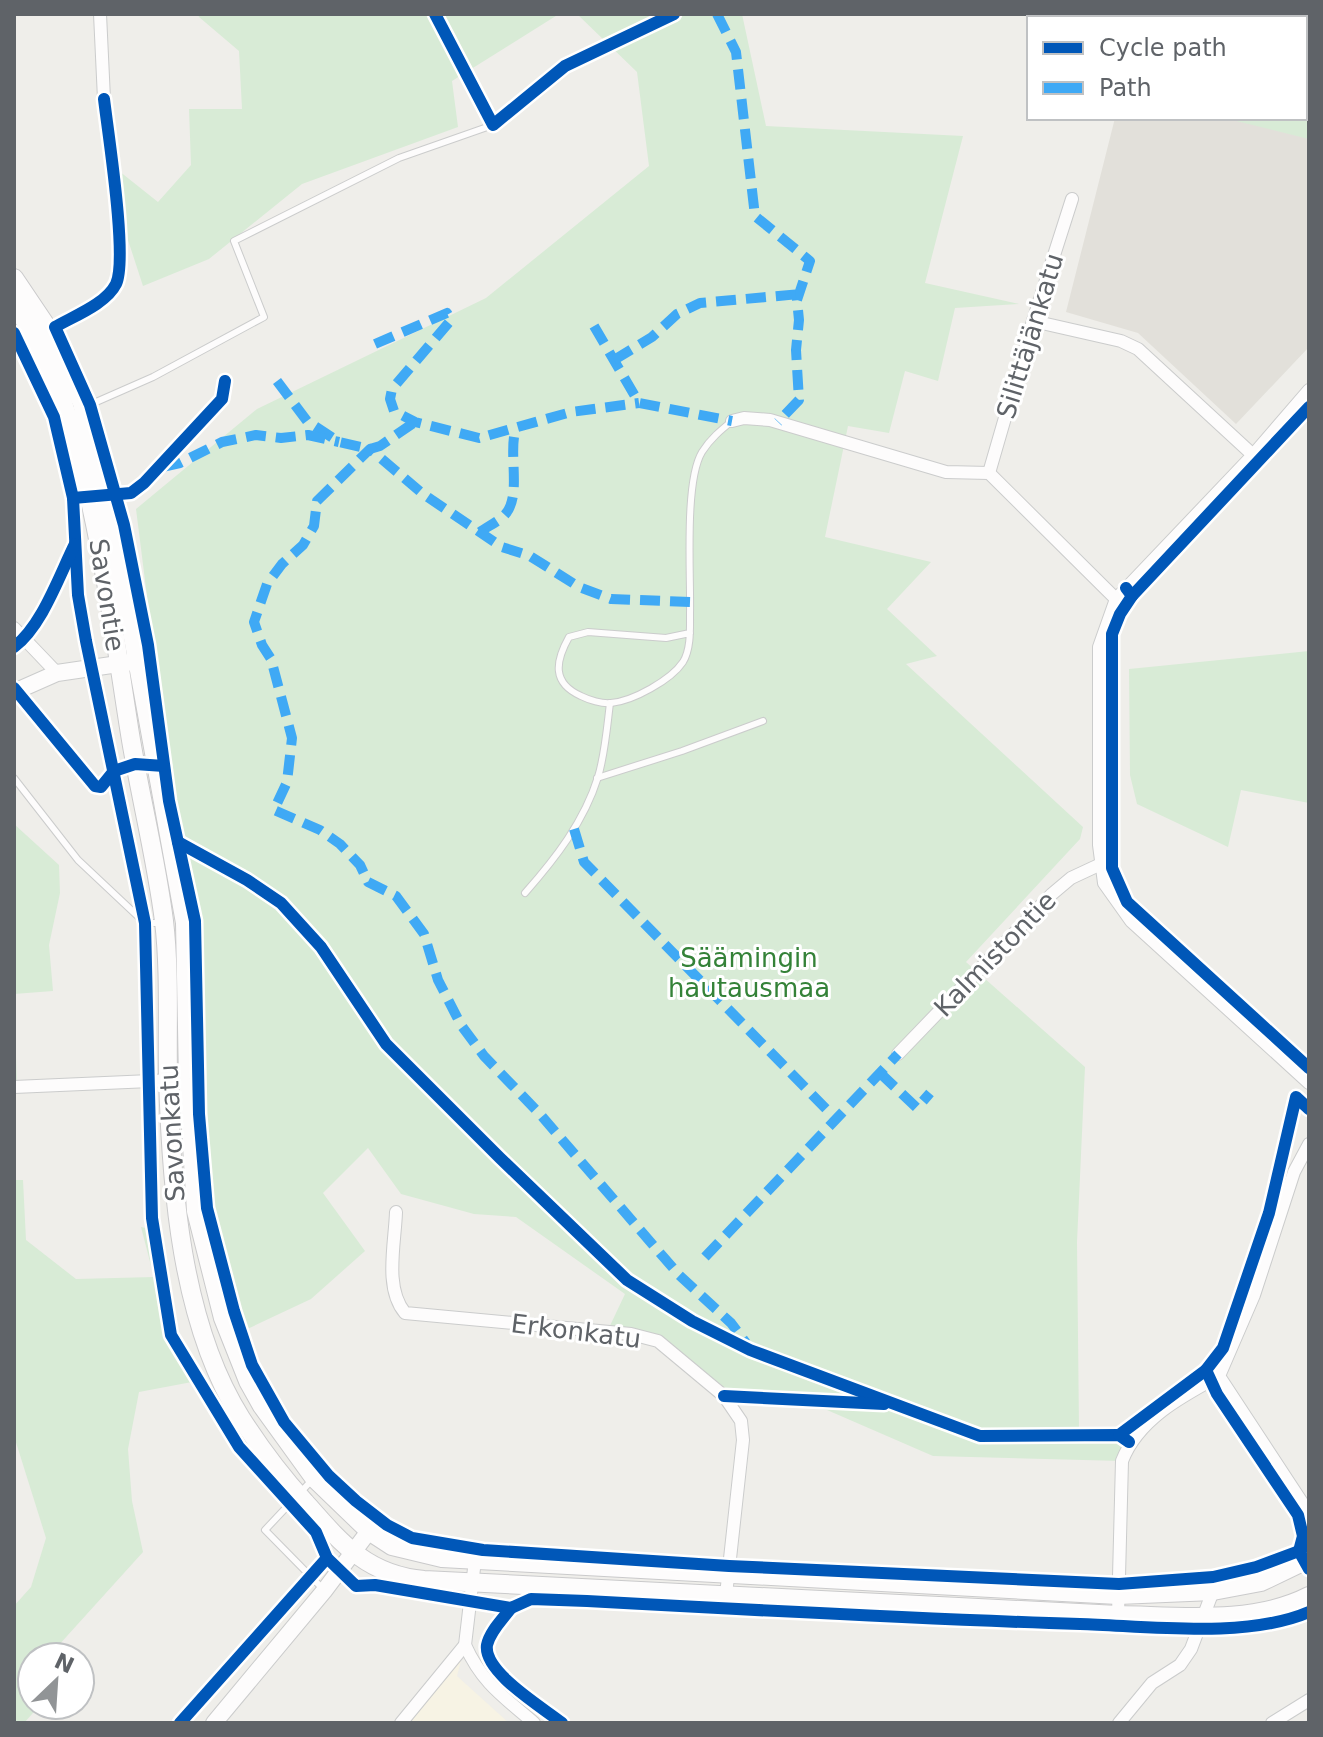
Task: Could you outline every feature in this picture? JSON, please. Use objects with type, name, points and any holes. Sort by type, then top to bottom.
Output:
[{"type":"main road","name":"Savontie","points":[[14,278],[49,330],[83,408],[108,511],[128,663]]},
{"type":"main road","name":"Savontie","points":[[14,300],[67,413],[128,663]]},
{"type":"main road","name":"Savonkatu","points":[[128,663],[185,923],[188,1079],[196,1211],[223,1318],[248,1381],[262,1406],[314,1478],[369,1531],[392,1546],[413,1553],[475,1560],[1118,1595],[1213,1591],[1261,1582],[1309,1559]]},
{"type":"main road","name":"Savonkatu","points":[[128,663],[164,923],[168,1080],[176,1212],[203,1331],[220,1378],[240,1417],[298,1495],[353,1553],[393,1576],[1118,1615],[1204,1616],[1267,1612],[1309,1596]]},
{"type":"street","points":[[100,14],[104,99]]},
{"type":"street","name":"Silittäjänkatu","points":[[989,473],[1072,199]]},
{"type":"street","points":[[1033,321],[1121,341],[1138,349],[1253,455]]},
{"type":"street","points":[[1308,1079],[1131,921],[1104,883],[1101,864],[1099,647],[1116,599],[1253,455],[1309,390]]},
{"type":"street","points":[[732,421],[744,418],[770,420],[946,472],[989,473],[1116,599]]},
{"type":"street","points":[[14,628],[57,673]]},
{"type":"street","points":[[14,692],[57,673],[128,663]]},
{"type":"street","name":"Kalmistontie","points":[[898,1054],[1052,894],[1071,878],[1101,864]]},
{"type":"street","points":[[14,1087],[188,1079]]},
{"type":"street","points":[[1118,1615],[1122,1461],[1129,1442],[1169,1404],[1219,1376],[1254,1295],[1294,1172],[1309,1144]]},
{"type":"street","name":"Erkonkatu","points":[[396,1212],[393,1288],[395,1302],[405,1313],[631,1334],[658,1341],[724,1396],[741,1421],[743,1440],[726,1595]]},
{"type":"street","points":[[1219,1376],[1309,1513]]},
{"type":"street","points":[[214,1723],[324,1591],[369,1531]]},
{"type":"street","points":[[475,1560],[465,1645],[475,1668],[534,1723]]},
{"type":"street","points":[[1119,1723],[1152,1683],[1180,1665],[1191,1649],[1213,1591]]},
{"type":"street","points":[[401,1723],[465,1645]]},
{"type":"street","points":[[1272,1723],[1309,1700]]},
{"type":"lane","points":[[83,408],[153,377],[264,317],[234,241],[399,158],[493,125]]},
{"type":"lane","points":[[690,633],[666,638],[588,632],[569,637],[559,655],[559,675],[567,690],[587,699],[610,703],[669,679],[685,659],[690,633],[692,484],[700,454],[711,439],[732,421]]},
{"type":"lane","points":[[525,893],[558,856],[577,824],[597,778],[610,703]]},
{"type":"lane","points":[[597,778],[763,721]]},
{"type":"lane","points":[[14,778],[78,860],[145,923],[185,923]]},
{"type":"lane","points":[[314,1478],[265,1530],[324,1591]]},
{"type":"shaded area","points":[[1309,14],[1309,347],[1236,424],[1138,333],[1066,312],[1114,120],[1307,120],[1307,16],[1140,16]]},
{"type":"shaded area","points":[[465,1645],[457,1676],[509,1723],[400,1723]]},
{"type":"green space","points":[[198,14],[559,14],[452,81],[458,127],[302,184],[209,259],[143,286],[127,237],[114,167],[158,202],[191,165],[189,109],[242,109],[239,51]]},
{"type":"green space","name":"Säämingin hautausmaa","points":[[577,14],[742,14],[766,126],[963,136],[925,283],[1019,304],[955,308],[938,381],[905,371],[889,433],[848,426],[825,537],[931,562],[887,609],[937,656],[906,664],[1083,827],[1080,839],[966,962],[1085,1067],[1077,1242],[1079,1428],[1129,1442],[1122,1461],[933,1456],[827,1410],[724,1396],[658,1341],[607,1332],[625,1294],[516,1217],[474,1214],[401,1194],[368,1148],[323,1193],[365,1251],[311,1299],[241,1332],[206,1198],[199,1114],[195,921],[178,842],[136,509],[257,409],[486,298],[649,166],[637,72]]},
{"type":"green space","points":[[1309,14],[1309,139],[1232,120],[1307,120],[1307,16],[1174,16]]},
{"type":"green space","points":[[1309,651],[1309,803],[1241,790],[1228,847],[1137,804],[1130,775],[1129,669]]},
{"type":"green space","points":[[14,824],[59,865],[60,893],[49,945],[53,991],[14,994]]},
{"type":"green space","points":[[14,994],[17,1087],[14,1087]]},
{"type":"green space","points":[[14,1180],[23,1180],[26,1240],[76,1279],[154,1277],[141,1227],[154,1230],[171,1335],[192,1382],[139,1392],[128,1449],[132,1501],[143,1552],[62,1641],[16,1641],[16,1721],[26,1721],[24,1723],[14,1723],[14,1606],[31,1587],[46,1538],[14,1436]]},
{"type":"marked path","points":[[717,14],[736,52],[755,216],[810,261],[797,300],[799,400],[778,422]]},
{"type":"marked path","points":[[614,360],[652,337],[677,314],[700,303],[800,294]]},
{"type":"marked path","points":[[375,344],[447,313],[451,320],[392,389],[390,399],[394,411],[415,422],[479,438],[571,412],[639,403]]},
{"type":"marked path","points":[[594,326],[639,403],[732,421]]},
{"type":"marked path","points":[[277,381],[307,421],[339,442],[370,449],[380,446],[415,422]]},
{"type":"marked path","points":[[480,532],[502,518],[511,504],[516,428]]},
{"type":"marked path","points":[[162,467],[180,463],[222,442],[256,435],[281,438],[308,435],[339,442]]},
{"type":"marked path","points":[[690,602],[611,599],[579,587],[530,556],[502,547],[423,494],[370,449],[317,501],[314,526],[303,545],[282,564],[267,584],[254,622],[271,659],[292,738],[287,782],[274,810],[320,830],[340,844],[360,865],[368,882],[396,896],[424,934],[438,980],[461,1025],[484,1056],[539,1113],[679,1275],[731,1323],[746,1343]]},
{"type":"marked path","points":[[574,829],[584,862],[836,1119]]},
{"type":"marked path","points":[[705,1257],[898,1054]]},
{"type":"marked path","points":[[880,1073],[917,1108],[930,1093]]},
{"type":"cycle path","points":[[435,14],[493,125],[565,66],[674,14]]},
{"type":"cycle path","points":[[104,99],[119,223],[116,284],[105,298],[55,327],[90,405],[124,525],[148,645],[169,801],[195,921],[199,1114],[207,1208],[234,1311],[252,1365],[284,1422],[329,1476],[387,1525],[412,1538],[483,1550],[729,1566],[1119,1584],[1213,1577],[1256,1567],[1299,1551],[1309,1543]]},
{"type":"cycle path","points":[[14,333],[54,417],[73,498],[78,595],[145,923],[152,1218],[171,1335],[239,1447],[316,1532],[327,1558],[356,1586],[375,1585],[511,1608],[531,1599],[1196,1629],[1256,1626],[1309,1612]]},
{"type":"cycle path","points":[[73,498],[131,493],[144,483],[222,399],[225,381]]},
{"type":"cycle path","points":[[1132,596],[1309,407]]},
{"type":"cycle path","points":[[14,647],[41,614],[75,544]]},
{"type":"cycle path","points":[[1126,588],[1132,596],[1112,634],[1112,868],[1127,902],[1309,1068]]},
{"type":"cycle path","points":[[14,688],[95,786],[101,787],[114,771],[135,764],[164,766]]},
{"type":"cycle path","points":[[178,842],[247,880],[281,903],[321,947],[386,1044],[627,1280],[692,1321],[750,1350],[980,1436],[1119,1435],[1129,1442]]},
{"type":"cycle path","points":[[1309,1109],[1296,1097],[1269,1213],[1223,1348],[1206,1370],[1217,1394],[1298,1515],[1303,1536],[1299,1551],[1309,1569]]},
{"type":"cycle path","points":[[1119,1435],[1206,1370]]},
{"type":"cycle path","points":[[724,1396],[884,1404]]},
{"type":"cycle path","points":[[180,1723],[327,1558]]},
{"type":"cycle path","points":[[511,1608],[491,1635],[487,1645],[488,1655],[504,1677],[562,1723]]}]
